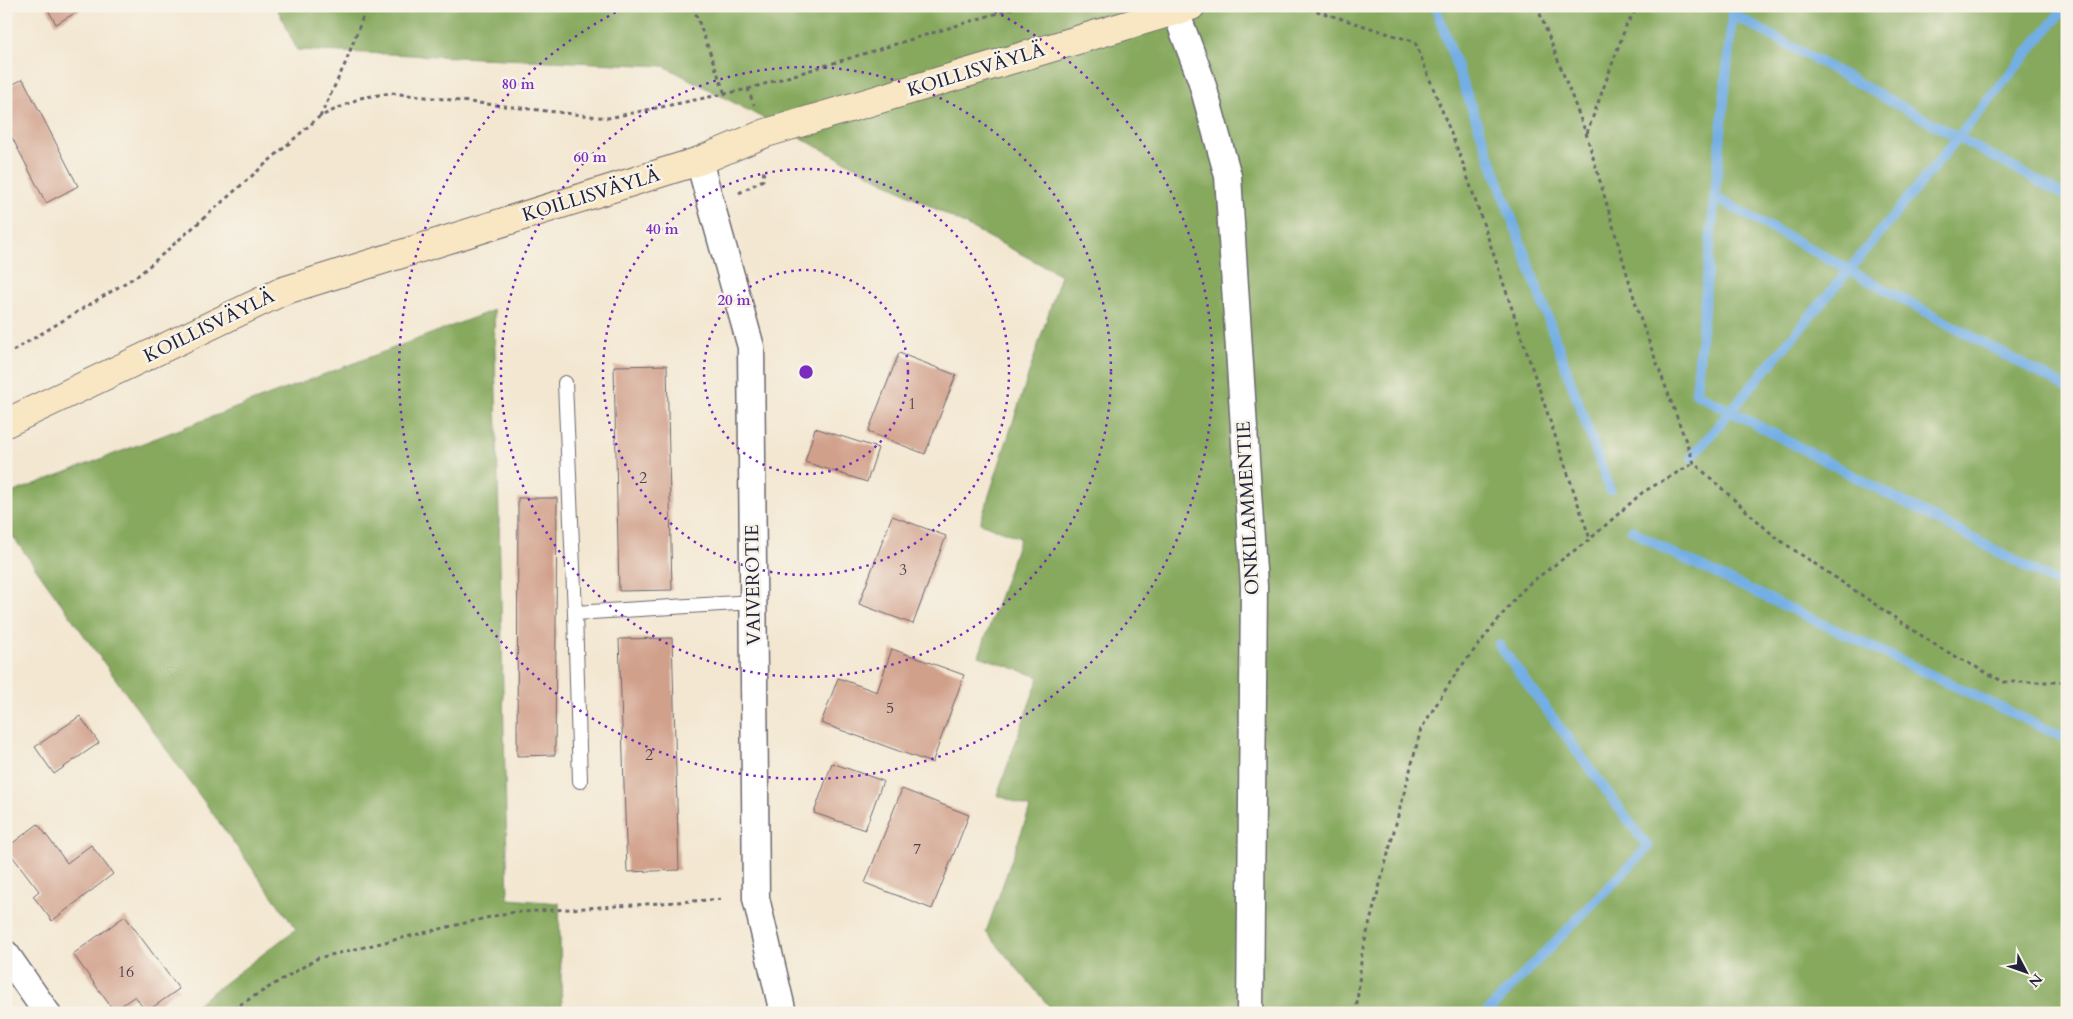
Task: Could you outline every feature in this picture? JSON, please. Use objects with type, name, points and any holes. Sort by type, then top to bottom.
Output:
[{"type":"street","name":"KOILLISVÄYLÄ","points":[[6,423],[283,291],[699,161],[766,133],[1180,8]]},
{"type":"street","name":"ONKILAMMENTIE","points":[[1180,8],[1202,79],[1228,176],[1254,586],[1250,1013]]},
{"type":"street","name":"VAIVEROTIE","points":[[699,161],[751,347],[756,898],[782,1013]]},
{"type":"street","points":[[6,954],[47,1013]]},
{"type":"lane","points":[[565,383],[576,613],[580,781]]},
{"type":"lane","points":[[576,613],[753,602]]},
{"type":"path","points":[[319,117],[345,64],[367,6]]},
{"type":"path","points":[[693,6],[725,94]]},
{"type":"path","points":[[6,355],[140,274],[319,117],[360,98],[391,93],[608,118],[748,89],[1021,6]]},
{"type":"path","points":[[1301,6],[1415,42],[1462,162],[1590,539]]},
{"type":"path","points":[[1537,6],[1586,133],[1639,315],[1694,463],[1775,537],[1940,648],[2004,682],[2067,682]]},
{"type":"path","points":[[1586,133],[1626,26],[1638,6]]},
{"type":"path","points":[[712,209],[763,180],[766,133],[748,89]]},
{"type":"path","points":[[1356,1013],[1362,952],[1421,729],[1456,673],[1517,596],[1530,583],[1590,539],[1642,492],[1694,463]]},
{"type":"path","points":[[226,1013],[318,958],[507,913],[756,898]]},
{"type":"green space","points":[[276,6],[2067,6],[2067,1013],[1047,1013],[1049,1006],[986,932],[1030,808],[997,795],[1039,677],[979,656],[1020,538],[980,523],[1061,275],[664,66],[297,50]]},
{"type":"green space","points":[[494,310],[508,899],[559,903],[562,1013],[185,1013],[296,929],[6,527],[6,495]]},
{"type":"building","points":[[46,6],[87,6],[56,24]]},
{"type":"building","points":[[23,79],[78,186],[46,203],[6,126],[6,88]]},
{"type":"building","points":[[899,353],[956,375],[925,454],[868,432]]},
{"type":"building","points":[[667,365],[672,590],[619,591],[614,366]]},
{"type":"building","points":[[815,428],[878,448],[867,482],[805,462]]},
{"type":"building","points":[[518,498],[557,498],[555,755],[517,756]]},
{"type":"building","points":[[892,516],[946,536],[913,624],[859,604]]},
{"type":"building","points":[[672,638],[679,870],[627,872],[619,639]]},
{"type":"building","points":[[892,649],[964,675],[932,763],[821,723],[838,678],[877,692]]},
{"type":"building","points":[[80,716],[99,743],[54,774],[35,747]]},
{"type":"building","points":[[832,763],[883,781],[865,830],[814,813]]},
{"type":"building","points":[[902,789],[969,815],[932,909],[865,883]]},
{"type":"building","points":[[38,824],[67,863],[91,845],[113,874],[52,921],[33,896],[39,891],[6,848]]},
{"type":"building","points":[[125,916],[179,989],[146,1012],[135,996],[114,1011],[73,954]]},
{"type":"waterway","points":[[1435,6],[1610,490]]},
{"type":"waterway","points":[[1733,6],[1696,393],[2067,588]]},
{"type":"waterway","points":[[1692,457],[2066,6]]},
{"type":"waterway","points":[[1732,14],[2067,197]]},
{"type":"waterway","points":[[1714,197],[2067,388]]},
{"type":"waterway","points":[[1632,530],[1670,552],[2067,739]]},
{"type":"waterway","points":[[1486,1013],[1648,847],[1499,645]]}]
